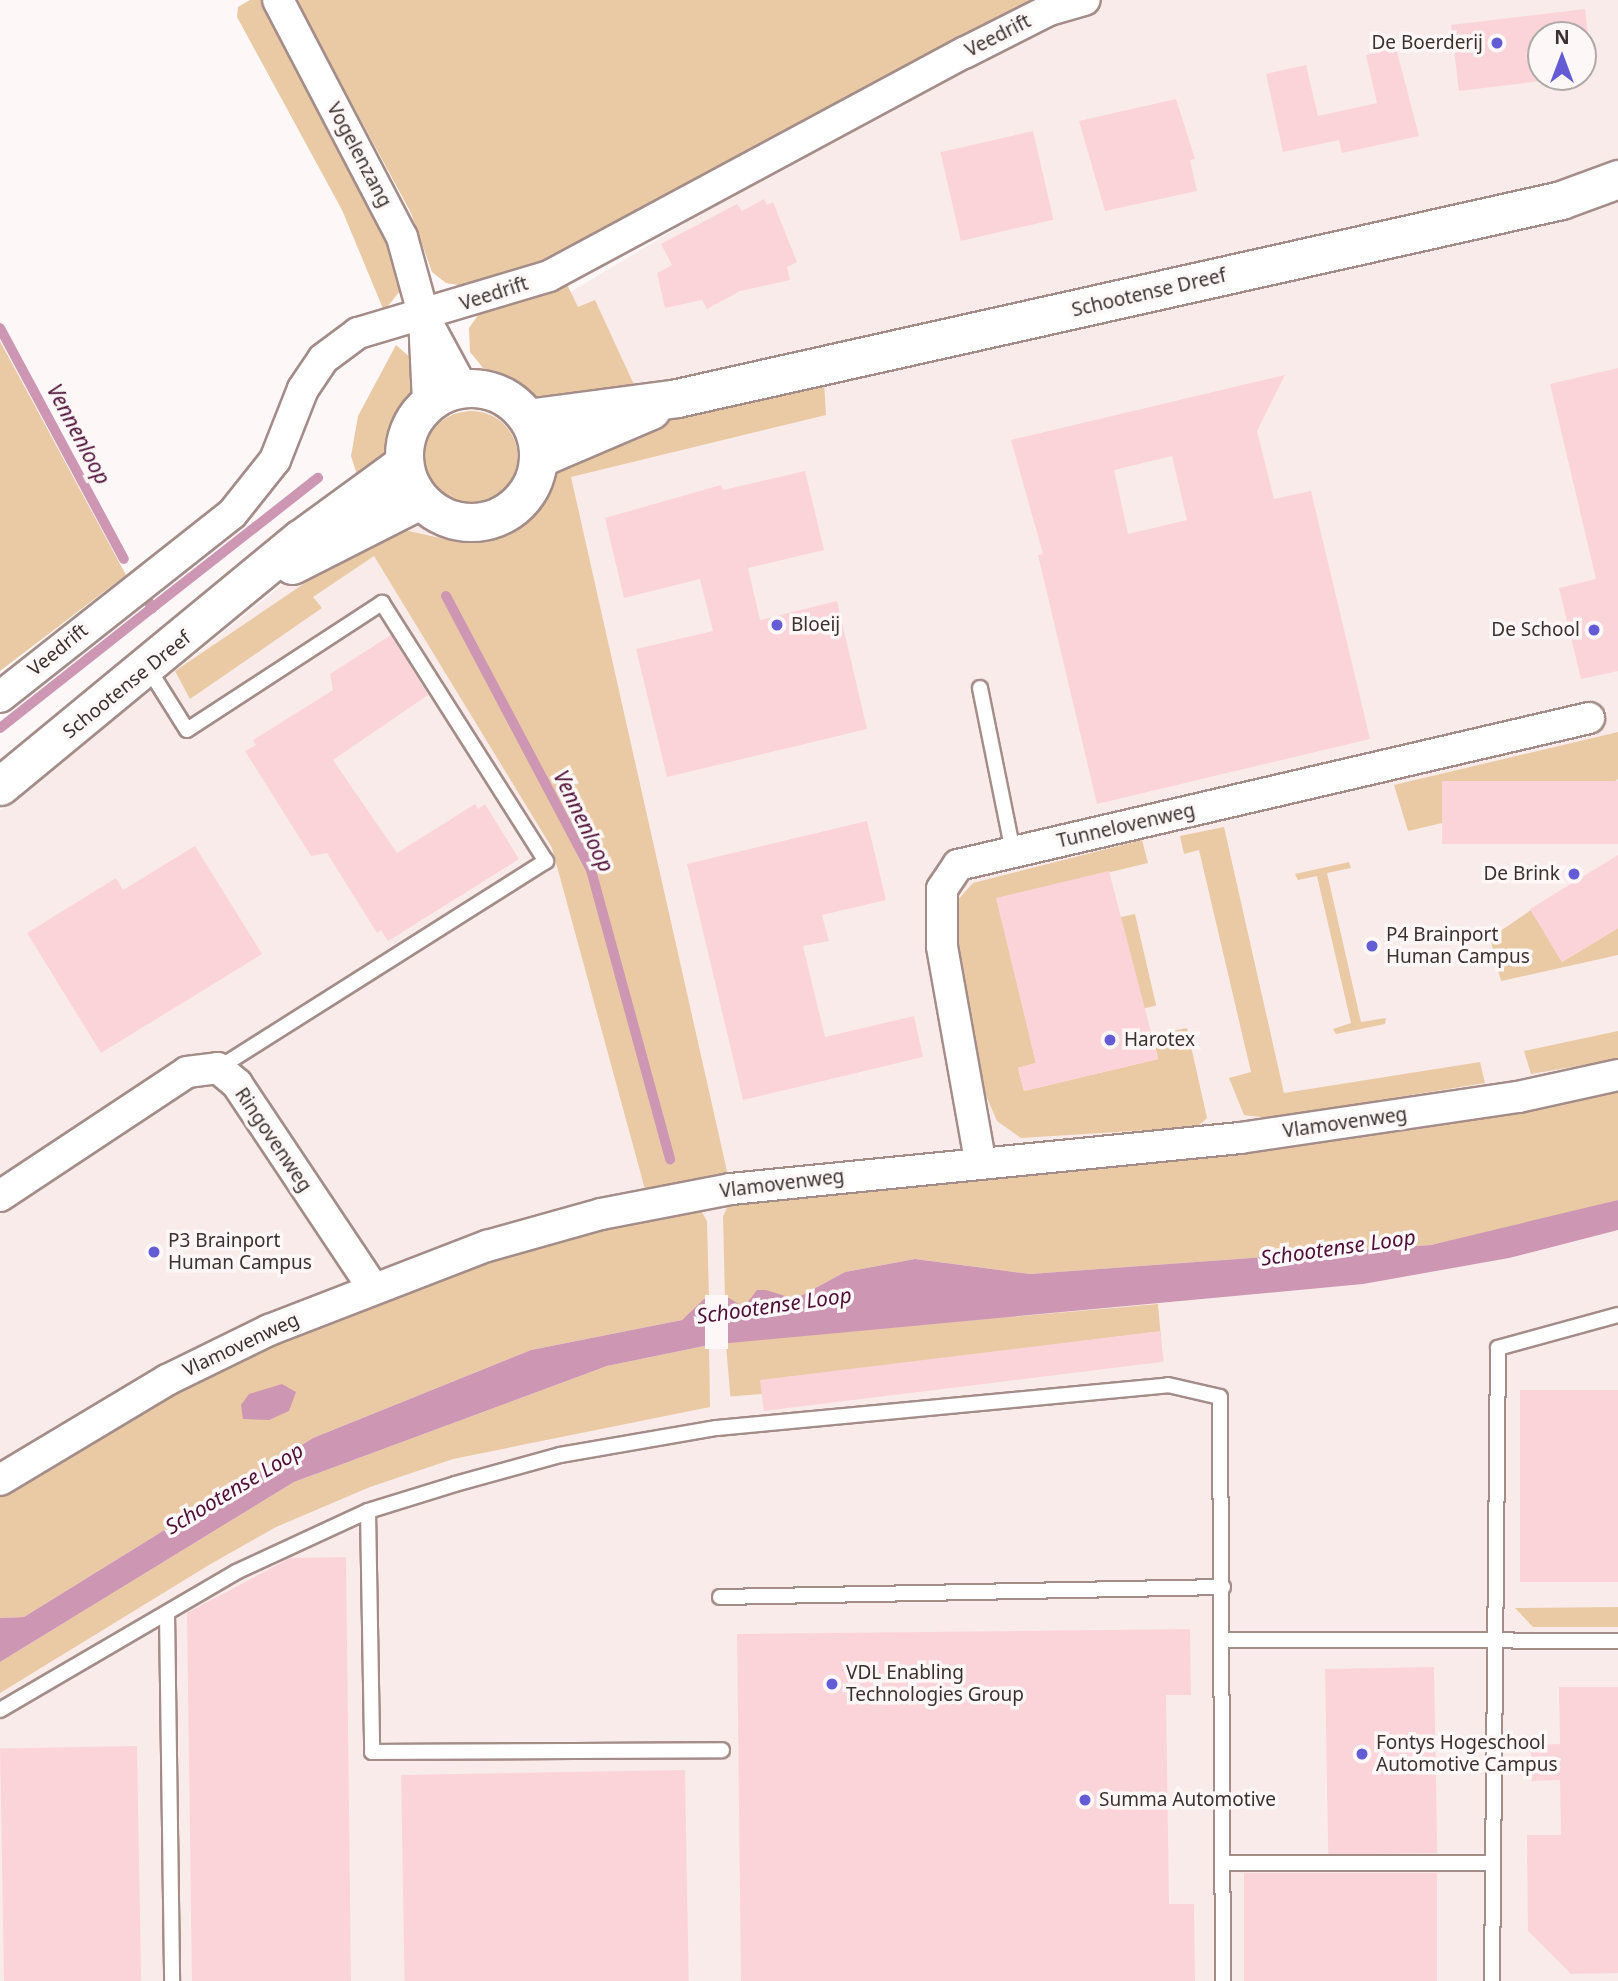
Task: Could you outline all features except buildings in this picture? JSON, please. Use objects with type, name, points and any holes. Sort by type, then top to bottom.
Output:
[{"type":"street","name":"Vogelenzang","points":[[278,0],[402,237],[424,317],[428,402]]},
{"type":"street","name":"Veedrift","points":[[0,697],[232,514],[275,460],[303,389],[323,359],[358,333],[424,317],[549,276],[964,53],[1049,10],[1085,0]]},
{"type":"street","name":"Schootense Dreef","points":[[528,418],[677,398],[1561,201],[1618,179]]},
{"type":"street","name":"Vogelenzang","points":[[424,317],[462,387]]},
{"type":"street","points":[[462,387],[500,393],[528,418],[539,458],[525,495],[494,519],[467,523],[442,516],[420,500],[404,464],[404,441],[428,402],[462,387]]},
{"type":"street","name":"Schootense Dreef","points":[[539,458],[677,398]]},
{"type":"street","name":"Schootense Dreef","points":[[0,786],[253,582],[332,514],[404,464]]},
{"type":"street","name":"Schootense Dreef","points":[[253,582],[420,500]]},
{"type":"street","name":"Tunnelovenweg","points":[[979,1160],[942,946],[942,889],[958,864],[1589,718]]},
{"type":"street","points":[[0,1196],[187,1072],[218,1068]]},
{"type":"street","name":"Ringovenweg","points":[[218,1068],[237,1084],[373,1288]]},
{"type":"street","name":"Vlamovenweg","points":[[0,1480],[166,1380],[373,1288],[487,1246],[601,1214],[711,1192],[979,1160],[1240,1138],[1505,1099],[1618,1075]]},
{"type":"lane","points":[[148,668],[187,730],[382,604],[546,861],[218,1068]]},
{"type":"lane","points":[[980,688],[1013,852]]},
{"type":"lane","points":[[1492,1981],[1499,1348],[1618,1315]]},
{"type":"lane","points":[[0,1710],[236,1572],[368,1511],[560,1455],[718,1428],[1168,1385],[1220,1398],[1224,1640],[1223,1981]]},
{"type":"lane","points":[[368,1511],[372,1752],[722,1750]]},
{"type":"lane","points":[[720,1597],[1223,1587]]},
{"type":"lane","points":[[167,1613],[172,1981]]},
{"type":"lane","points":[[1224,1640],[1618,1641]]},
{"type":"lane","points":[[1224,1863],[1492,1863]]},
{"type":"shaded area","points":[[250,0],[268,0],[392,228],[404,286],[384,311],[342,210],[237,17],[238,7]]},
{"type":"shaded area","points":[[296,0],[1045,0],[571,251],[464,286],[446,283],[432,272],[411,213]]},
{"type":"shaded area","points":[[1103,0],[1618,0],[1618,1981],[0,1981],[0,811],[457,445],[489,341],[937,72]]},
{"type":"shaded area","points":[[564,278],[578,307],[595,300],[636,389],[536,399],[484,369],[470,352],[469,328],[481,311]]},
{"type":"shaded area","points":[[0,341],[126,575],[0,671]]},
{"type":"shaded area","points":[[396,345],[411,358],[417,384],[383,456],[359,481],[351,456],[358,416]]},
{"type":"shaded area","points":[[824,381],[826,415],[571,477],[731,1189],[649,1204],[552,848],[374,556],[313,597],[322,608],[190,699],[175,671],[373,537],[395,528],[458,542],[510,535],[542,506],[560,467],[660,421]]},
{"type":"shaded area","points":[[471,411],[489,415],[504,425],[514,440],[518,458],[514,476],[504,491],[489,501],[471,505],[453,501],[438,491],[428,476],[424,458],[428,440],[438,425],[453,415]]},
{"type":"shaded area","points":[[1618,732],[1618,779],[1613,783],[1408,831],[1394,785]]},
{"type":"shaded area","points":[[1224,827],[1284,1093],[1480,1062],[1485,1083],[1269,1118],[1244,1115],[1229,1078],[1251,1072],[1199,850],[1184,854],[1180,836]]},
{"type":"shaded area","points":[[1142,840],[1148,863],[997,899],[1036,1063],[1018,1068],[1024,1091],[1158,1059],[1153,1035],[1187,1028],[1207,1118],[1197,1127],[1021,1138],[997,1121],[981,1084],[950,933],[955,903],[973,883]]},
{"type":"shaded area","points":[[1349,862],[1351,868],[1327,873],[1361,1022],[1386,1018],[1385,1024],[1336,1034],[1333,1029],[1351,1023],[1317,876],[1298,880],[1295,874]]},
{"type":"shaded area","points":[[1531,910],[1562,962],[1618,928],[1618,955],[1501,981],[1490,938]]},
{"type":"shaded area","points":[[1135,914],[1156,1006],[1141,1009],[1119,918]]},
{"type":"shaded area","points":[[1618,1031],[1618,1059],[1531,1074],[1524,1051]]},
{"type":"shaded area","points":[[1618,1087],[1618,1200],[1534,1223],[1431,1245],[1030,1274],[915,1259],[845,1272],[795,1299],[775,1294],[744,1307],[725,1298],[723,1216],[730,1202]]},
{"type":"shaded area","points":[[700,1209],[707,1221],[709,1299],[682,1320],[531,1350],[313,1438],[24,1617],[0,1618],[0,1494],[172,1394],[291,1336],[510,1252],[602,1226]]},
{"type":"shaded area","points":[[1158,1304],[1163,1359],[730,1397],[726,1342]]},
{"type":"shaded area","points":[[709,1345],[710,1407],[453,1459],[370,1487],[276,1527],[0,1693],[0,1662],[294,1482],[607,1366]]},
{"type":"shaded area","points":[[1618,1607],[1618,1627],[1533,1627],[1515,1608]]},
{"type":"water","name":"Schootense Loop","points":[[1618,1200],[1618,1230],[1509,1258],[1363,1284],[709,1345],[607,1366],[294,1482],[0,1662],[0,1618],[24,1617],[313,1438],[531,1350],[682,1320],[704,1299],[729,1298],[744,1307],[757,1290],[766,1290],[795,1299],[845,1272],[915,1259],[1030,1274],[1431,1245]]},
{"type":"water","points":[[282,1384],[296,1392],[289,1411],[269,1420],[243,1419],[241,1405],[249,1394]]},
{"type":"pier","points":[[705,1295],[728,1295],[728,1349],[705,1349]]},
{"type":"waterway","name":"Vennenloop","points":[[0,328],[124,559]]},
{"type":"waterway","name":"Vennenloop","points":[[146,597],[152,608],[318,478]]},
{"type":"waterway","name":"Vennenloop","points":[[446,596],[591,870],[670,1159]]},
{"type":"waterway","points":[[0,728],[152,608]]},
{"type":"place","name":"De Boerderij","points":[[1497,43]]},
{"type":"place","name":"Bloeij","points":[[777,625]]},
{"type":"place","name":"De School","points":[[1594,630]]},
{"type":"place","name":"De Brink","points":[[1574,874]]},
{"type":"place","name":"P4 Brainport Human Campus","points":[[1372,946]]},
{"type":"place","name":"Harotex","points":[[1110,1040]]},
{"type":"place","name":"P3 Brainport Human Campus","points":[[154,1252]]},
{"type":"place","name":"VDL Enabling Technologies Group","points":[[832,1684]]},
{"type":"place","name":"Fontys Hogeschool Automotive Campus","points":[[1362,1754]]},
{"type":"place","name":"Summa Automotive","points":[[1085,1800]]}]
